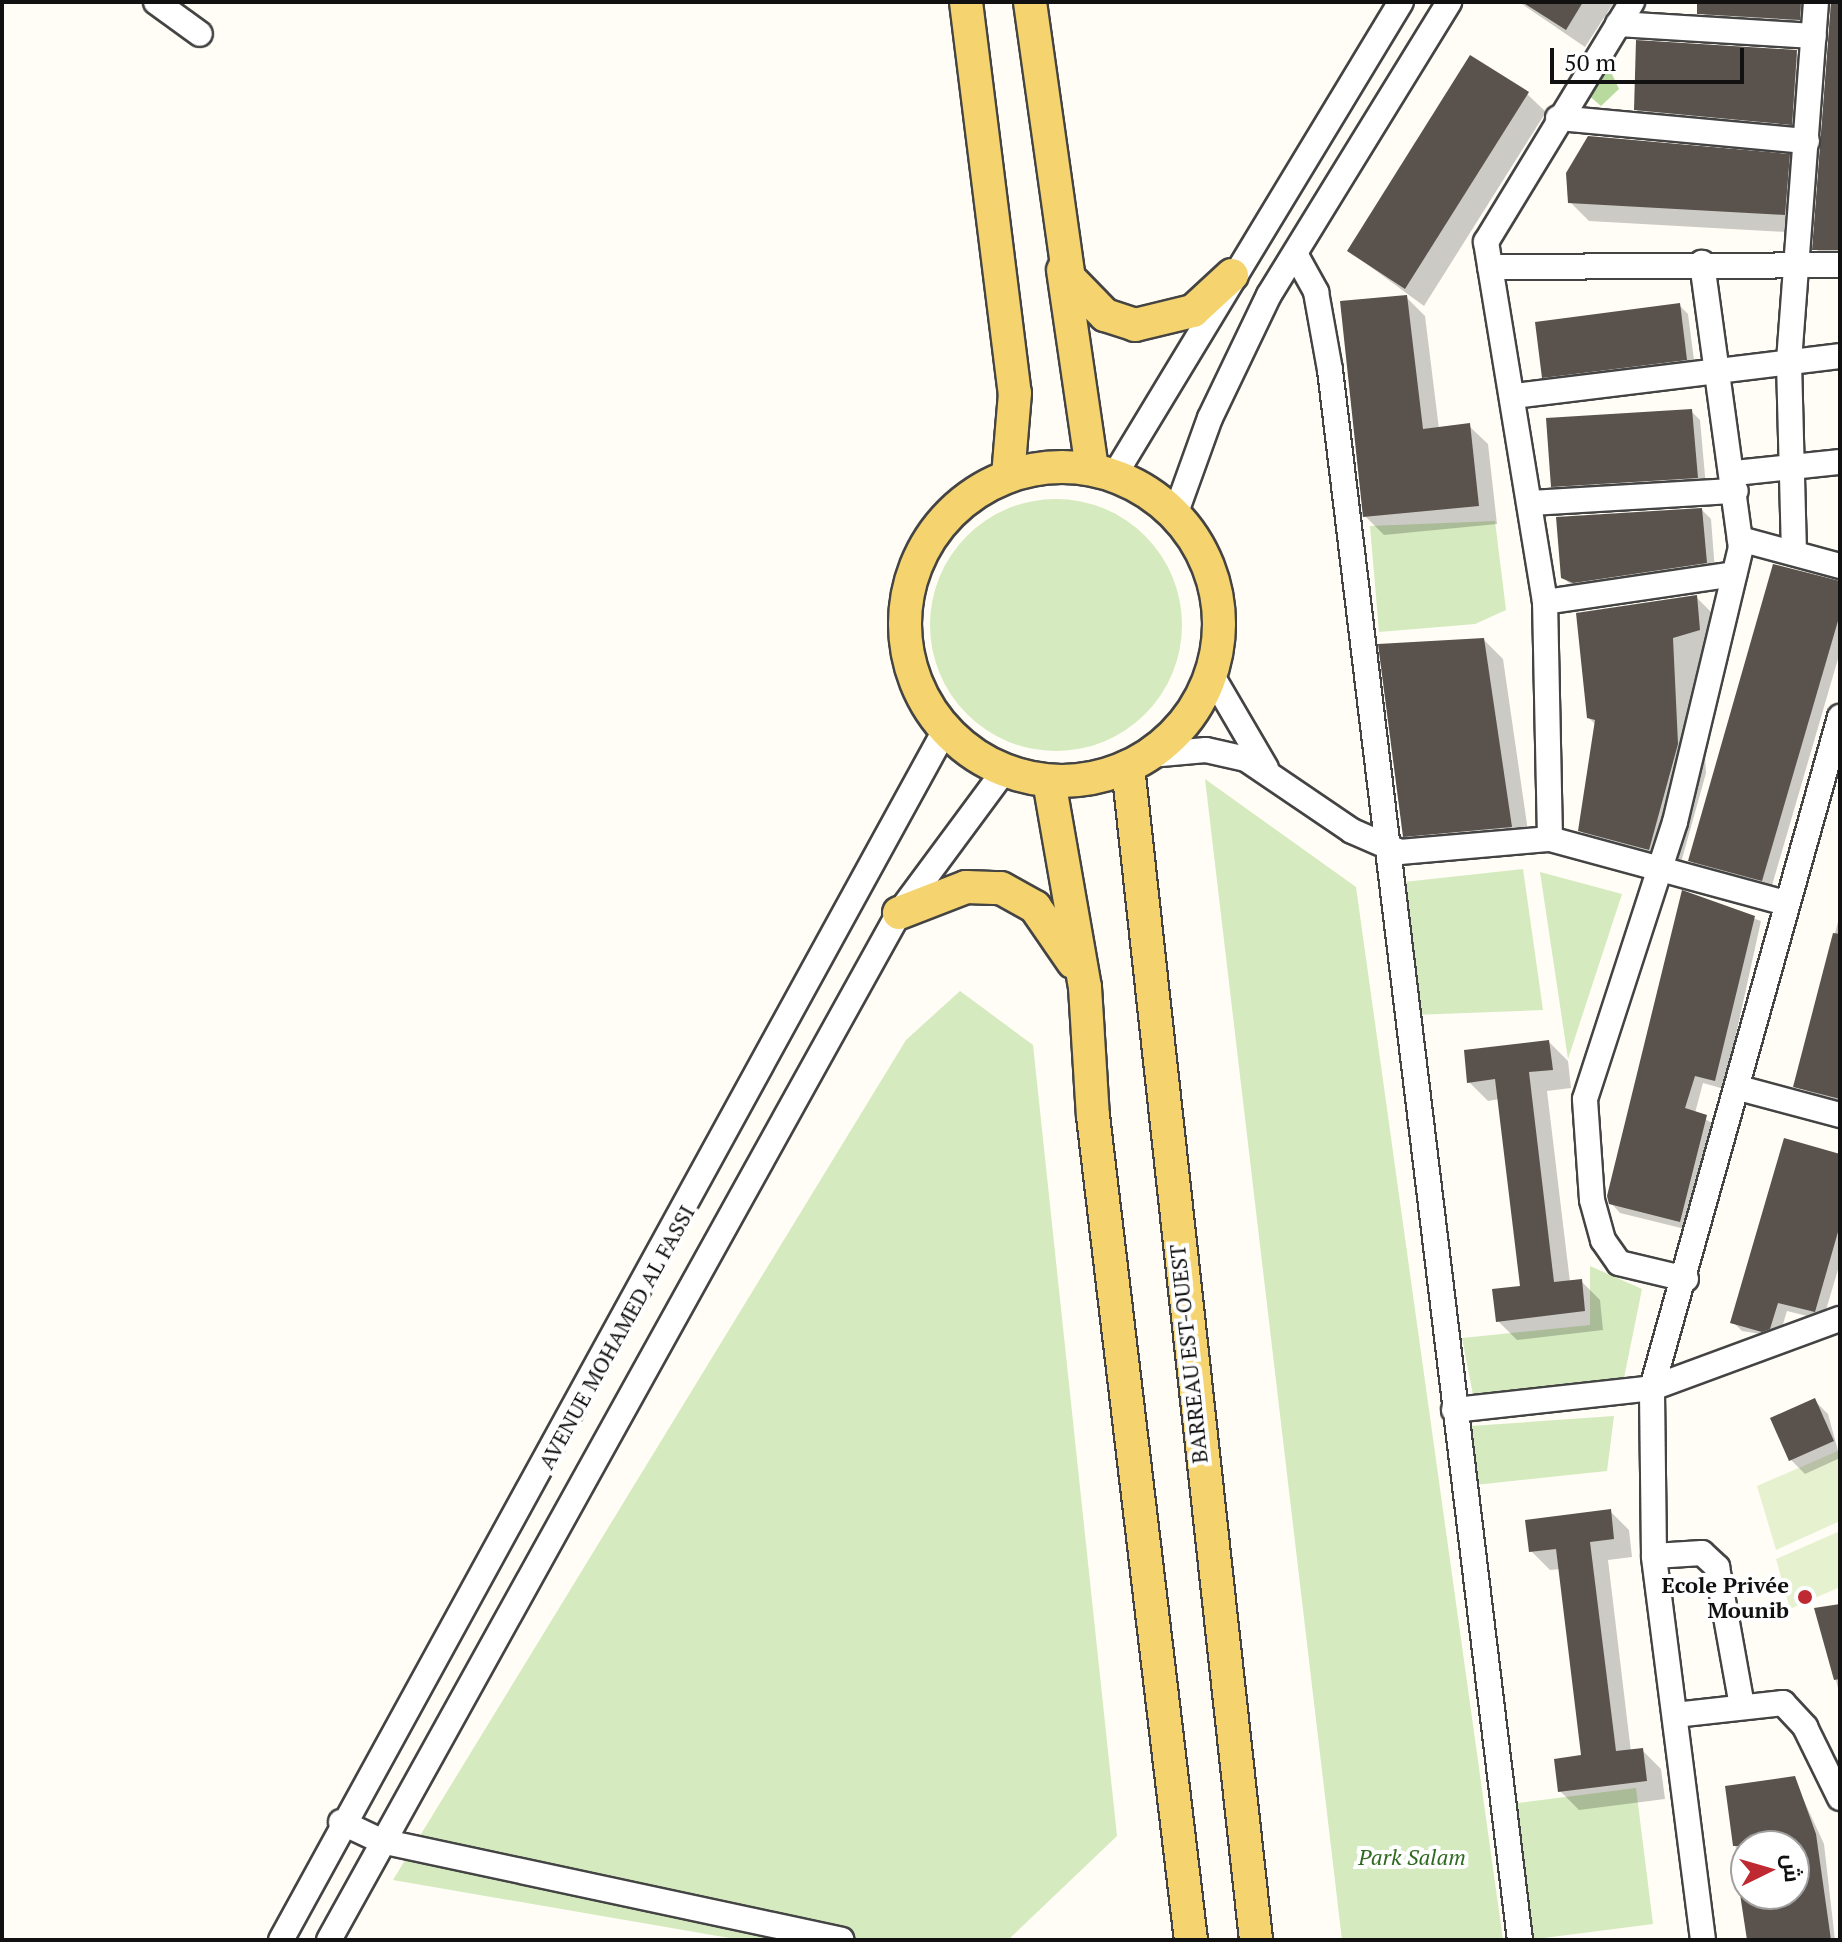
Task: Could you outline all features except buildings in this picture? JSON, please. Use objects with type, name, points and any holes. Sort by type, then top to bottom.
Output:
[{"type":"main road","points":[[966,2],[1015,393],[1008,476]]},
{"type":"main road","points":[[1030,2],[1063,265],[1103,472]]},
{"type":"main road","points":[[1063,265],[1093,306],[1135,325],[1193,311],[1232,275]]},
{"type":"main road","points":[[1103,472],[1175,515],[1212,578],[1219,626],[1211,674],[1187,720],[1139,761],[1049,781],[1004,771],[945,730],[915,680],[907,598],[941,524],[1008,476],[1103,472]]},
{"type":"main road","name":"BARREAU EST-OUEST","points":[[1139,761],[1256,1940]]},
{"type":"main road","points":[[1049,781],[1085,987],[1093,1116],[1191,1940]]},
{"type":"main road","points":[[899,913],[966,887],[1009,891],[1044,917],[1085,987]]},
{"type":"street","points":[[156,2],[200,34]]},
{"type":"street","points":[[1103,472],[1232,275],[1401,2]]},
{"type":"street","points":[[1175,515],[1230,371],[1269,295],[1298,259],[1449,2]]},
{"type":"street","points":[[1550,839],[1545,602],[1515,396],[1490,267],[1488,229],[1632,2]]},
{"type":"street","points":[[1794,553],[1789,361],[1816,2]]},
{"type":"street","points":[[1618,24],[1814,36]]},
{"type":"street","points":[[1558,118],[1807,141]]},
{"type":"street","points":[[1298,259],[1316,292],[1330,370],[1390,845],[1454,1410],[1520,1940]]},
{"type":"street","points":[[1490,267],[1798,262],[1840,265]]},
{"type":"street","points":[[1686,1279],[1619,1263],[1603,1240],[1592,1200],[1585,1099],[1662,867],[1740,539],[1722,370],[1702,263]]},
{"type":"street","points":[[1515,396],[1840,356]]},
{"type":"street","points":[[1531,503],[1735,482],[1794,466],[1840,462]]},
{"type":"street","points":[[1740,539],[1840,566]]},
{"type":"street","points":[[1545,602],[1734,574]]},
{"type":"street","points":[[1211,674],[1267,770]]},
{"type":"street","points":[[1703,1940],[1654,1556],[1652,1388],[1739,1088],[1786,903],[1836,752],[1840,717]]},
{"type":"street","name":"AVENUE MOHAMED AL FASSI","points":[[281,1940],[341,1822],[537,1482],[945,730]]},
{"type":"street","points":[[1139,761],[1206,750],[1267,770],[1352,831],[1390,845],[1431,853],[1550,839],[1786,903]]},
{"type":"street","name":"AVENUE MOHAMED AL FASSI","points":[[329,1940],[381,1841],[899,913],[1004,771]]},
{"type":"street","points":[[1739,1088],[1840,1115]]},
{"type":"street","points":[[1454,1410],[1652,1388],[1840,1319]]},
{"type":"street","points":[[1654,1556],[1702,1553],[1717,1567],[1742,1706]]},
{"type":"street","points":[[1675,1715],[1783,1703],[1792,1709],[1840,1798]]},
{"type":"street","points":[[341,1822],[381,1841],[841,1940]]},
{"type":"green space","points":[[1597,70],[1611,72],[1619,89],[1601,106],[1587,94]]},
{"type":"green space","points":[[1044,499],[1068,499],[1093,504],[1116,514],[1136,527],[1154,545],[1177,588],[1182,625],[1180,650],[1173,673],[1154,705],[1136,723],[1093,746],[1068,751],[1044,751],[1019,746],[996,736],[976,723],[958,705],[935,662],[930,637],[930,613],[935,588],[945,565],[958,545],[976,527],[1019,504]]},
{"type":"green space","points":[[1495,521],[1506,610],[1475,624],[1379,632],[1370,526]]},
{"type":"green space","name":"Park Salam","points":[[1205,779],[1356,887],[1503,1940],[1342,1940]]},
{"type":"green space","points":[[1523,869],[1543,1010],[1413,1015],[1404,882]]},
{"type":"green space","points":[[1540,872],[1622,894],[1568,1059]]},
{"type":"green space","points":[[960,991],[1033,1045],[1117,1836],[1008,1940],[741,1940],[393,1880],[906,1040]]},
{"type":"green space","points":[[1590,1266],[1642,1289],[1624,1378],[1473,1395],[1462,1338],[1590,1325]]},
{"type":"green space","points":[[1614,1416],[1607,1471],[1466,1486],[1457,1427]]},
{"type":"green space","points":[[1840,1450],[1840,1521],[1776,1550],[1757,1486]]},
{"type":"green space","points":[[1840,1531],[1840,1587],[1790,1609],[1776,1559]]},
{"type":"green space","points":[[1636,1788],[1653,1924],[1528,1940],[1511,1804]]},
{"type":"place","name":"Ecole Privée Mounib","points":[[1805,1597]]}]
